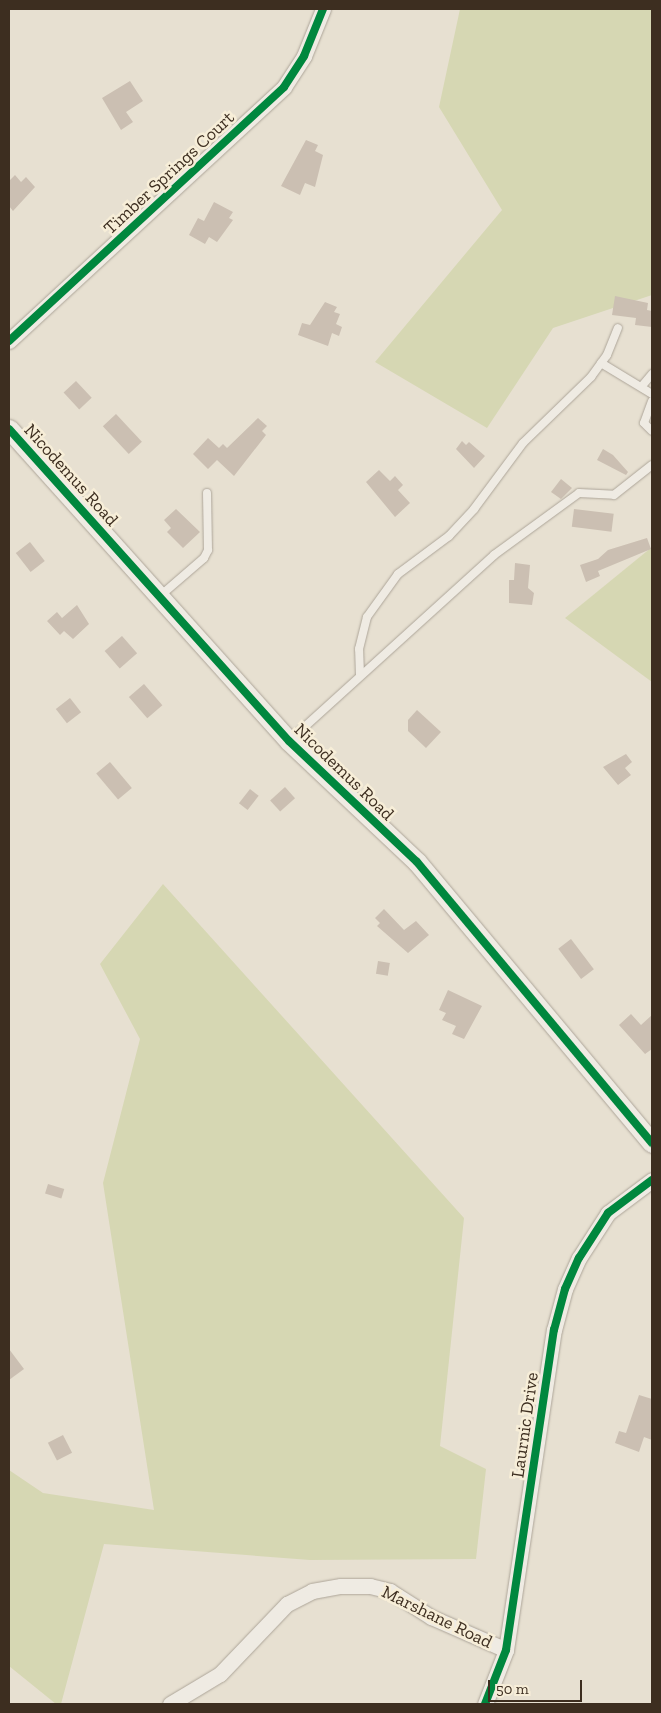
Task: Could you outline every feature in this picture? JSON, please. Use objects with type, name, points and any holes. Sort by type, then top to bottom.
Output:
[{"type":"street","name":"Timber Springs Court","points":[[9,341],[284,87],[304,56],[323,9]]},
{"type":"street","name":"Nicodemus Road","points":[[9,429],[289,741],[417,862],[652,1143]]},
{"type":"street","name":"Laurnic Drive","points":[[485,1704],[506,1650],[554,1330],[565,1289],[579,1258],[608,1214],[652,1180]]},
{"type":"street","name":"Marshane Road","points":[[170,1704],[220,1674],[287,1604],[312,1591],[341,1586],[370,1586],[390,1591],[431,1617],[506,1650]]},
{"type":"lane","points":[[360,675],[359,649],[367,616],[398,574],[455,529],[523,443],[601,363],[618,328]]},
{"type":"lane","points":[[601,363],[642,386],[652,394]]},
{"type":"lane","points":[[642,386],[652,374]]},
{"type":"lane","points":[[652,401],[644,423],[652,431]]},
{"type":"lane","points":[[289,741],[494,554],[579,493],[614,496],[652,465]]},
{"type":"lane","points":[[160,596],[204,558],[208,550],[207,493]]},
{"type":"green space","points":[[460,9],[652,9],[652,295],[553,328],[487,428],[375,362],[502,210],[439,107]]},
{"type":"green space","points":[[652,547],[652,682],[565,618]]},
{"type":"green space","points":[[163,884],[464,1218],[440,1446],[486,1469],[476,1559],[310,1560],[104,1544],[61,1704],[56,1704],[9,1666],[9,1470],[43,1493],[154,1510],[103,1183],[140,1039],[100,964]]},
{"type":"building","points":[[130,81],[143,101],[126,112],[133,122],[121,130],[102,98]]},
{"type":"building","points":[[306,140],[318,145],[315,151],[323,155],[315,187],[305,183],[300,195],[281,186]]},
{"type":"building","points":[[15,175],[21,182],[26,177],[35,187],[13,211],[9,206],[9,181]]},
{"type":"building","points":[[214,202],[233,212],[229,218],[233,220],[217,242],[209,237],[205,244],[189,235],[198,218],[204,221]]},
{"type":"building","points":[[615,296],[648,303],[647,310],[652,311],[652,327],[635,325],[636,318],[612,315]]},
{"type":"building","points":[[325,302],[337,307],[334,312],[340,314],[336,324],[342,327],[339,336],[332,333],[328,346],[298,335],[302,323],[310,325]]},
{"type":"building","points":[[76,381],[92,398],[79,409],[64,393]]},
{"type":"building","points":[[116,414],[142,442],[129,454],[103,426]]},
{"type":"building","points":[[258,418],[267,426],[262,431],[266,435],[234,476],[217,460],[208,469],[193,454],[208,438],[219,448],[223,444],[227,448]]},
{"type":"building","points":[[462,441],[466,445],[469,442],[485,456],[474,468],[456,449]]},
{"type":"building","points":[[603,449],[613,455],[628,472],[626,475],[597,460]]},
{"type":"building","points":[[379,470],[390,481],[395,476],[403,485],[398,490],[410,503],[395,517],[366,482]]},
{"type":"building","points":[[561,479],[572,488],[561,499],[551,492]]},
{"type":"building","points":[[176,509],[200,532],[183,548],[167,532],[171,528],[164,520]]},
{"type":"building","points":[[574,509],[614,514],[612,532],[572,527]]},
{"type":"building","points":[[647,538],[651,549],[598,571],[600,576],[586,582],[580,565],[598,559],[608,550]]},
{"type":"building","points":[[30,542],[45,561],[31,572],[16,553]]},
{"type":"building","points":[[515,563],[530,565],[528,588],[534,593],[532,605],[509,603],[509,580],[514,580]]},
{"type":"building","points":[[77,605],[89,624],[73,639],[64,631],[60,635],[47,621],[57,612],[62,618]]},
{"type":"building","points":[[122,636],[137,653],[120,668],[105,651]]},
{"type":"building","points":[[144,684],[162,705],[147,718],[129,697]]},
{"type":"building","points":[[70,698],[81,712],[67,723],[56,709]]},
{"type":"building","points":[[417,710],[441,732],[426,748],[408,731],[408,720]]},
{"type":"building","points":[[626,754],[632,762],[625,768],[631,775],[618,785],[603,767]]},
{"type":"building","points":[[110,762],[132,788],[118,800],[96,774]]},
{"type":"building","points":[[285,787],[295,798],[280,812],[270,800]]},
{"type":"building","points":[[250,789],[259,796],[248,810],[239,803]]},
{"type":"building","points":[[384,909],[404,930],[416,921],[429,935],[408,953],[377,926],[380,923],[375,918]]},
{"type":"building","points":[[571,939],[594,969],[581,979],[558,949]]},
{"type":"building","points":[[378,961],[390,963],[388,976],[376,974]]},
{"type":"building","points":[[448,990],[482,1006],[464,1039],[452,1034],[456,1026],[442,1020],[446,1013],[439,1010]]},
{"type":"building","points":[[631,1014],[641,1025],[652,1015],[652,1049],[645,1054],[619,1025]]},
{"type":"building","points":[[48,1184],[64,1189],[61,1199],[45,1194]]},
{"type":"building","points":[[9,1349],[24,1369],[9,1380]]},
{"type":"building","points":[[639,1395],[652,1399],[652,1440],[644,1437],[639,1452],[615,1443],[619,1431],[626,1433]]},
{"type":"building","points":[[63,1435],[72,1453],[57,1461],[48,1443]]},
{"type":"cycle path","points":[[9,341],[284,87],[304,56],[323,9]]},
{"type":"cycle path","points":[[9,429],[289,741],[417,862],[652,1143]]},
{"type":"cycle path","points":[[485,1704],[506,1650],[554,1330],[565,1289],[579,1258],[608,1213],[652,1180]]}]
